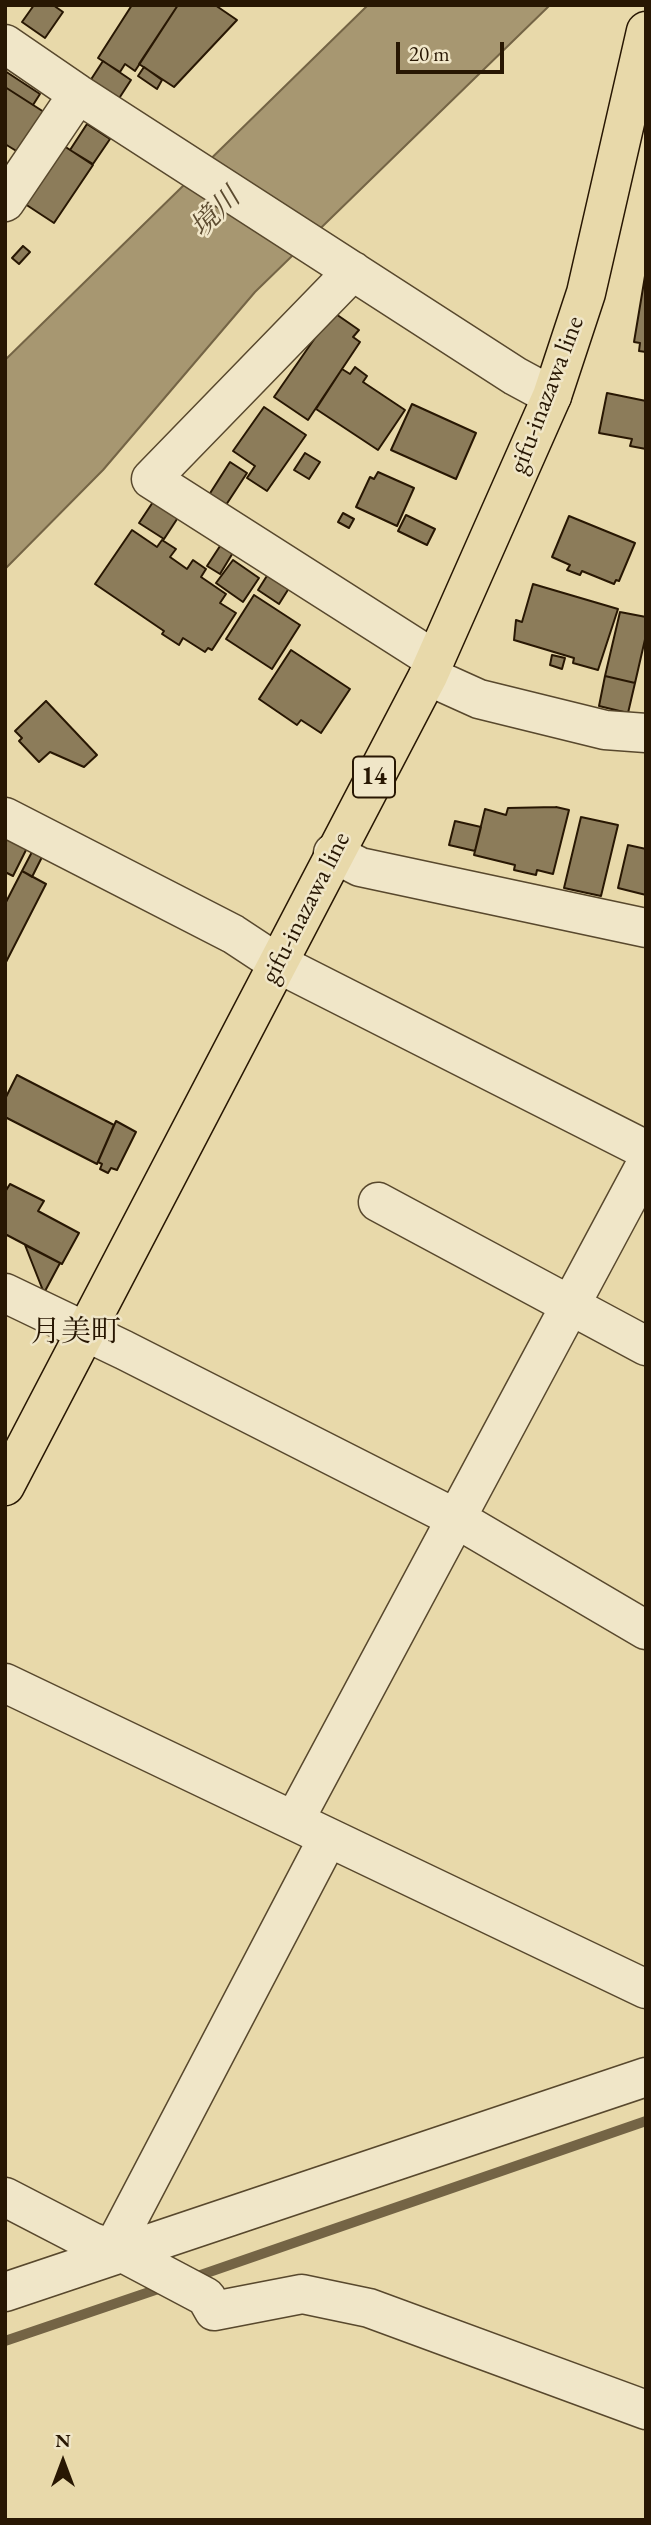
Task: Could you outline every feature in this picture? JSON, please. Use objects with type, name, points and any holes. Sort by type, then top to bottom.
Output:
[{"type":"main road","name":"gifu-inazawa line","points":[[5,1486],[333,853],[432,668],[552,396],[586,293],[646,31]]},
{"type":"street","points":[[5,44],[515,376],[552,396]]},
{"type":"street","points":[[5,202],[78,94]]},
{"type":"street","points":[[348,268],[151,479],[479,699],[606,730],[646,733]]},
{"type":"street","points":[[5,817],[233,934],[277,963],[646,1150]]},
{"type":"street","points":[[333,853],[360,867],[646,928]]},
{"type":"street","points":[[294,1821],[646,1164]]},
{"type":"street","points":[[378,1202],[646,1346]]},
{"type":"street","points":[[5,1293],[124,1350],[457,1519],[646,1630]]},
{"type":"street","points":[[5,1682],[646,1989]]},
{"type":"street","points":[[131,2258],[119,2237],[328,1838]]},
{"type":"street","points":[[5,2292],[131,2258],[646,2077]]},
{"type":"street","points":[[5,2197],[206,2297],[214,2311],[302,2294],[369,2308],[646,2410]]},
{"type":"water","name":"境川","points":[[368,5],[550,5],[255,292],[103,470],[5,569],[5,360]]},
{"type":"building","points":[[34,5],[53,5],[63,12],[45,38],[22,22]]},
{"type":"building","points":[[132,5],[178,5],[135,71],[125,64],[120,72],[98,58]]},
{"type":"building","points":[[178,5],[215,5],[237,20],[174,87],[139,64]]},
{"type":"building","points":[[103,61],[131,80],[118,100],[90,81]]},
{"type":"building","points":[[144,67],[162,80],[157,89],[138,76]]},
{"type":"building","points":[[5,71],[40,94],[33,105],[5,87]]},
{"type":"building","points":[[5,87],[44,112],[18,152],[5,144]]},
{"type":"building","points":[[87,124],[110,139],[93,164],[70,150]]},
{"type":"building","points":[[58,142],[93,165],[54,223],[19,200]]},
{"type":"building","points":[[23,246],[30,252],[19,264],[12,258]]},
{"type":"building","points":[[645,276],[646,352],[639,351],[640,343],[634,342]]},
{"type":"building","points":[[333,312],[359,330],[353,337],[360,342],[308,420],[274,397]]},
{"type":"building","points":[[355,367],[367,376],[363,382],[405,410],[378,450],[316,409],[342,369],[350,374]]},
{"type":"building","points":[[607,393],[646,401],[646,449],[630,446],[632,439],[599,433]]},
{"type":"building","points":[[412,404],[476,433],[456,479],[391,450]]},
{"type":"building","points":[[264,407],[306,435],[267,491],[247,478],[255,466],[233,451]]},
{"type":"building","points":[[305,453],[320,462],[309,479],[294,470]]},
{"type":"building","points":[[230,462],[247,473],[224,508],[207,498]]},
{"type":"building","points":[[378,472],[414,488],[397,526],[356,507],[370,477],[374,479]]},
{"type":"building","points":[[157,496],[181,513],[164,539],[139,523]]},
{"type":"building","points":[[343,513],[354,519],[349,528],[338,522]]},
{"type":"building","points":[[406,515],[435,529],[427,545],[398,531]]},
{"type":"building","points":[[569,516],[635,543],[619,581],[616,580],[614,584],[582,571],[580,575],[567,570],[570,565],[552,557]]},
{"type":"building","points":[[132,530],[157,547],[162,540],[176,549],[170,557],[187,569],[193,560],[206,569],[201,577],[226,594],[220,603],[236,613],[212,650],[208,648],[205,652],[183,638],[179,645],[162,634],[164,631],[95,584]]},
{"type":"building","points":[[222,543],[234,551],[220,574],[207,566]]},
{"type":"building","points":[[233,560],[259,578],[243,602],[216,583]]},
{"type":"building","points":[[270,571],[291,585],[279,604],[258,590]]},
{"type":"building","points":[[533,584],[618,609],[598,670],[573,663],[574,658],[514,640],[516,620],[522,622]]},
{"type":"building","points":[[254,595],[300,625],[272,669],[226,639]]},
{"type":"building","points":[[620,612],[646,617],[646,635],[635,683],[605,676]]},
{"type":"building","points":[[291,650],[350,689],[321,733],[301,720],[297,725],[259,699]]},
{"type":"building","points":[[552,655],[565,658],[562,669],[550,665]]},
{"type":"building","points":[[605,676],[635,683],[628,713],[599,706]]},
{"type":"building","points":[[46,701],[97,755],[84,767],[50,752],[39,762],[19,741],[22,738],[15,731]]},
{"type":"building","points":[[556,807],[569,810],[553,874],[537,870],[536,875],[514,870],[515,865],[474,855],[485,809],[506,815],[508,808]]},
{"type":"building","points":[[581,817],[618,825],[601,896],[564,888]]},
{"type":"building","points":[[455,821],[481,827],[475,851],[449,845]]},
{"type":"building","points":[[5,837],[27,848],[13,876],[5,872]]},
{"type":"building","points":[[628,845],[646,849],[646,895],[618,888]]},
{"type":"building","points":[[33,850],[43,855],[32,877],[22,871]]},
{"type":"building","points":[[22,871],[46,884],[5,964],[5,904]]},
{"type":"building","points":[[17,1075],[114,1125],[97,1164],[5,1117],[5,1099]]},
{"type":"building","points":[[116,1121],[136,1132],[117,1170],[111,1168],[108,1173],[100,1169],[102,1164],[98,1162]]},
{"type":"building","points":[[10,1184],[44,1201],[38,1211],[79,1233],[62,1264],[5,1234],[5,1192]]},
{"type":"building","points":[[25,1245],[60,1263],[44,1293]]},
{"type":"waterway","points":[[192,2278],[646,2121]]},
{"type":"waterway","points":[[5,2341],[167,2286]]},
{"type":"district","name":"月美町","points":[[76,1333]]}]
